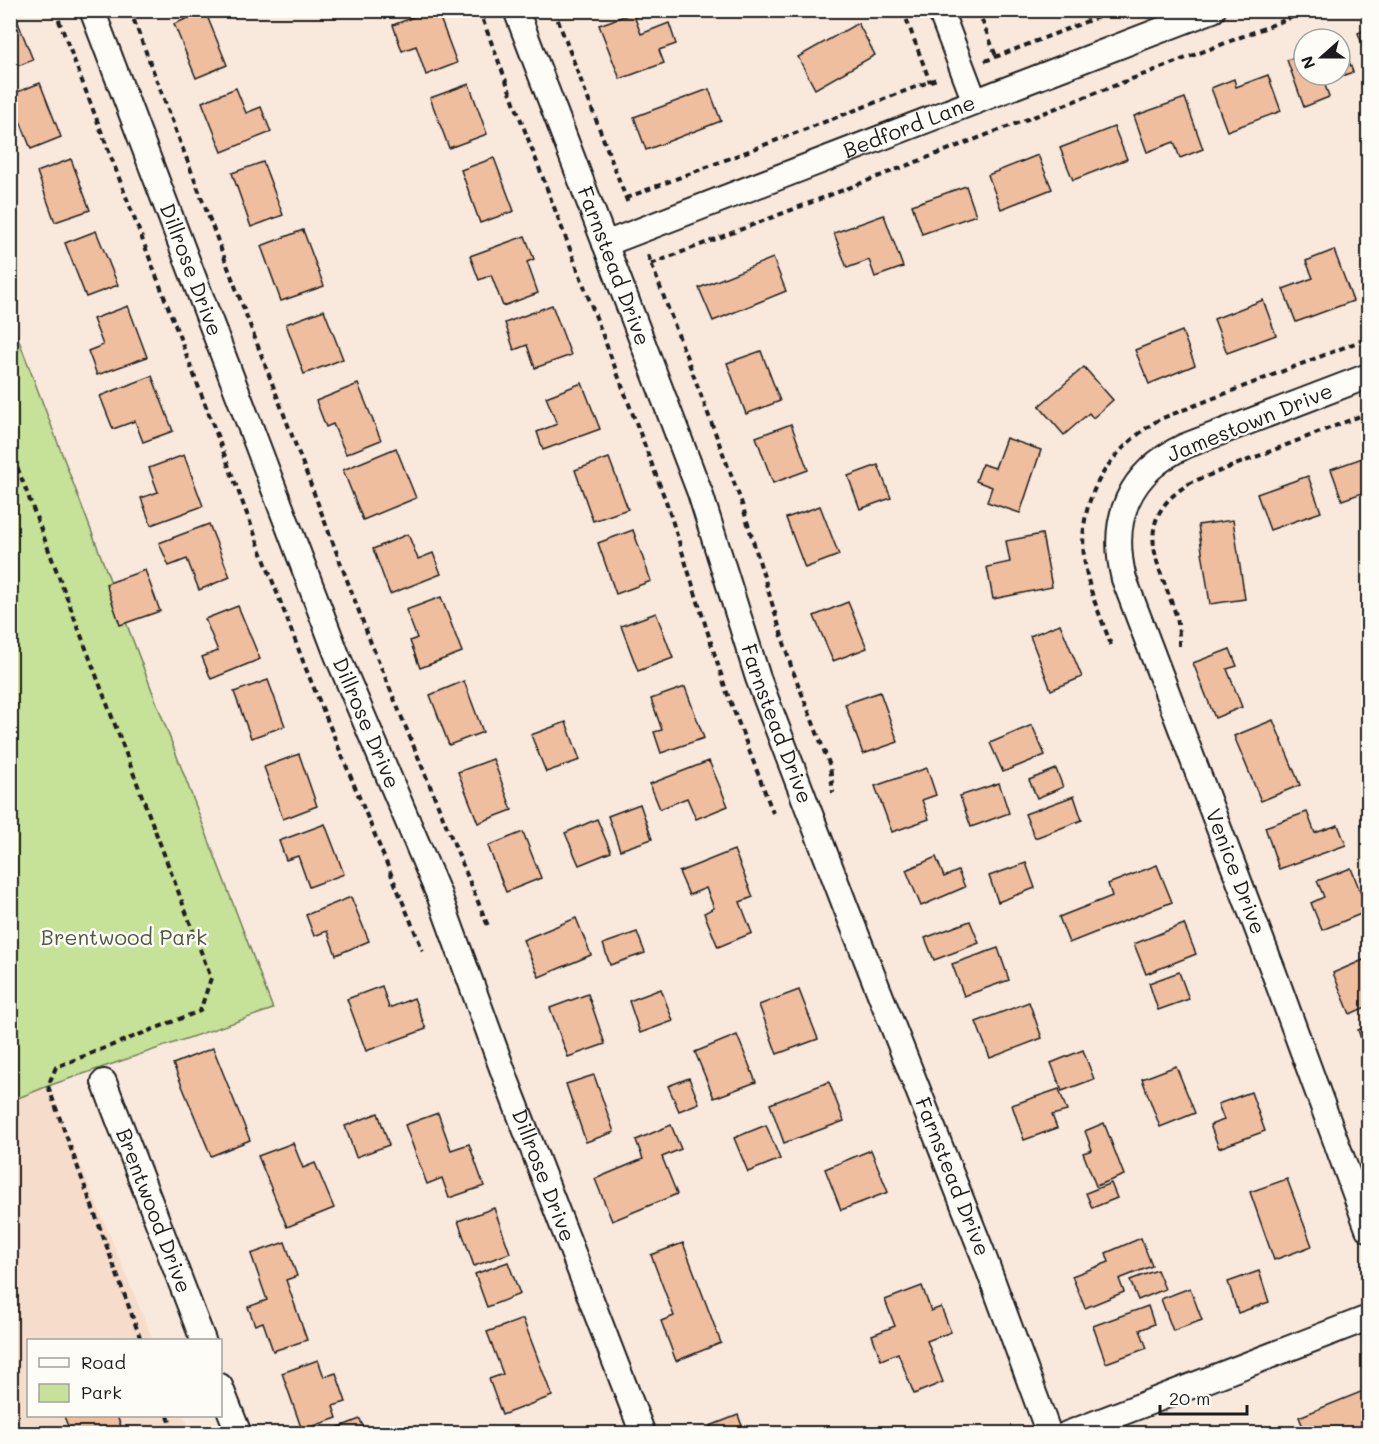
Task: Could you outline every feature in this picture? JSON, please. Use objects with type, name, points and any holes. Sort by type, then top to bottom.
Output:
[{"type":"street","name":"Dillrose Drive","points":[[92,10],[337,655],[439,895],[507,1082],[642,1434]]},
{"type":"street","name":"Farnstead Drive","points":[[516,10],[707,513],[755,670],[982,1252],[1049,1434]]},
{"type":"street","points":[[940,10],[975,102]]},
{"type":"street","name":"Bedford Lane","points":[[605,244],[1213,10]]},
{"type":"street","name":"Jamestown Drive","points":[[1122,513],[1129,495],[1139,480],[1153,465],[1168,454],[1368,375]]},
{"type":"street","name":"Venice Drive","points":[[1122,513],[1118,544],[1124,579],[1274,973],[1368,1229]]},
{"type":"street","name":"Brentwood Drive","points":[[104,1082],[202,1339]]},
{"type":"street","points":[[1067,1434],[1368,1318]]},
{"type":"street","points":[[222,1391],[238,1434]]},
{"type":"path","points":[[55,10],[306,669],[423,951]]},
{"type":"path","points":[[130,10],[371,643],[488,926]]},
{"type":"path","points":[[479,10],[668,504],[726,690],[773,813]]},
{"type":"path","points":[[554,10],[741,501],[791,666],[831,766],[833,793]]},
{"type":"path","points":[[903,10],[930,82]]},
{"type":"path","points":[[978,10],[996,56]]},
{"type":"path","points":[[626,198],[1116,10]]},
{"type":"path","points":[[651,264],[1311,10]]},
{"type":"path","points":[[1180,653],[1177,620],[1157,568],[1154,551],[1154,530],[1164,506],[1178,491],[1199,479],[1368,413]]},
{"type":"path","points":[[10,448],[211,978],[200,1011],[56,1068],[48,1086],[140,1339]]},
{"type":"path","points":[[168,1417],[174,1434]]},
{"type":"shaded area","points":[[48,1086],[153,1339],[27,1339],[27,1417],[184,1417],[192,1433],[11,1434],[11,1101]]},
{"type":"green space","name":"Brentwood Park","points":[[10,317],[273,1009],[48,1086],[11,1101]]},
{"type":"building","points":[[13,10],[33,60],[10,69],[10,11]]},
{"type":"building","points":[[437,10],[457,63],[426,75],[416,46],[402,51],[393,25]]},
{"type":"building","points":[[205,11],[227,65],[196,78],[174,24]]},
{"type":"building","points":[[633,13],[641,34],[669,23],[676,44],[659,50],[664,63],[620,79],[599,25]]},
{"type":"building","points":[[858,23],[875,55],[815,89],[798,57]]},
{"type":"building","points":[[1368,29],[1368,59],[1358,33]]},
{"type":"building","points":[[1292,58],[1292,74],[1287,60]]},
{"type":"building","points":[[1268,75],[1281,111],[1227,131],[1211,88],[1234,79],[1236,87]]},
{"type":"building","points":[[40,83],[61,137],[31,149],[10,95]]},
{"type":"building","points":[[469,84],[487,134],[449,148],[430,98]]},
{"type":"building","points":[[1297,87],[1326,87],[1329,97],[1304,107]]},
{"type":"building","points":[[236,88],[246,113],[261,107],[271,132],[222,152],[202,102]]},
{"type":"building","points":[[709,89],[721,121],[646,150],[634,117]]},
{"type":"building","points":[[1185,98],[1203,149],[1180,158],[1174,142],[1147,152],[1134,116]]},
{"type":"building","points":[[1114,127],[1127,159],[1073,180],[1060,148]]},
{"type":"building","points":[[1038,155],[1052,189],[1001,209],[988,175]]},
{"type":"building","points":[[494,158],[514,211],[480,223],[461,170]]},
{"type":"building","points":[[71,159],[90,210],[55,222],[37,172]]},
{"type":"building","points":[[263,162],[283,215],[251,227],[232,173]]},
{"type":"building","points":[[966,186],[976,215],[922,234],[912,205]]},
{"type":"building","points":[[884,215],[903,267],[875,277],[869,260],[847,268],[834,233]]},
{"type":"building","points":[[303,230],[324,286],[281,301],[261,246]]},
{"type":"building","points":[[96,231],[118,285],[86,297],[65,243]]},
{"type":"building","points":[[525,236],[534,259],[527,262],[538,293],[503,306],[491,275],[479,280],[470,256]]},
{"type":"building","points":[[1334,250],[1353,301],[1296,322],[1283,289],[1313,278],[1306,261]]},
{"type":"building","points":[[773,258],[786,291],[713,321],[699,288]]},
{"type":"building","points":[[1263,300],[1276,335],[1227,353],[1214,319]]},
{"type":"building","points":[[552,305],[571,355],[535,368],[527,345],[514,350],[505,323]]},
{"type":"building","points":[[128,306],[147,357],[97,375],[88,351],[103,345],[93,319]]},
{"type":"building","points":[[324,310],[343,359],[304,374],[286,324]]},
{"type":"building","points":[[1182,331],[1195,365],[1149,384],[1135,350]]},
{"type":"building","points":[[761,351],[780,401],[746,414],[727,363]]},
{"type":"building","points":[[1084,367],[1113,400],[1093,418],[1089,413],[1064,435],[1039,406]]},
{"type":"building","points":[[152,376],[173,431],[143,442],[135,421],[113,429],[100,396]]},
{"type":"building","points":[[582,383],[600,429],[543,450],[537,432],[557,424],[546,397]]},
{"type":"building","points":[[358,384],[381,440],[346,454],[333,424],[326,427],[316,401]]},
{"type":"building","points":[[791,424],[808,470],[773,483],[756,437]]},
{"type":"building","points":[[1006,438],[1041,450],[1020,513],[987,502],[992,487],[976,481],[982,464],[995,468]]},
{"type":"building","points":[[396,448],[416,498],[363,520],[343,470]]},
{"type":"building","points":[[184,455],[203,506],[151,525],[141,498],[158,492],[149,468]]},
{"type":"building","points":[[1368,456],[1368,491],[1342,500],[1331,469]]},
{"type":"building","points":[[609,458],[628,509],[593,521],[575,470]]},
{"type":"building","points":[[878,465],[891,498],[860,509],[848,476]]},
{"type":"building","points":[[1308,476],[1321,512],[1270,530],[1257,494]]},
{"type":"building","points":[[820,506],[839,555],[805,568],[786,518]]},
{"type":"building","points":[[1233,520],[1245,599],[1210,604],[1198,525]]},
{"type":"building","points":[[209,524],[230,577],[199,590],[187,559],[169,566],[159,543]]},
{"type":"building","points":[[633,530],[651,581],[616,594],[598,543]]},
{"type":"building","points":[[408,534],[418,559],[433,553],[441,574],[390,594],[373,549]]},
{"type":"building","points":[[1042,534],[1052,587],[993,599],[987,567],[1010,562],[1006,541]]},
{"type":"building","points":[[145,570],[160,611],[120,625],[106,584]]},
{"type":"building","points":[[441,597],[462,652],[420,668],[410,641],[417,638],[406,610]]},
{"type":"building","points":[[848,602],[867,648],[833,661],[814,616]]},
{"type":"building","points":[[238,606],[260,659],[211,679],[202,657],[218,651],[205,619]]},
{"type":"building","points":[[656,613],[673,658],[638,671],[621,626]]},
{"type":"building","points":[[1060,624],[1082,677],[1051,690],[1030,636]]},
{"type":"building","points":[[1230,649],[1237,666],[1227,669],[1242,707],[1215,718],[1193,663]]},
{"type":"building","points":[[268,680],[285,726],[251,738],[234,692]]},
{"type":"building","points":[[464,681],[483,732],[449,745],[430,695]]},
{"type":"building","points":[[685,687],[704,738],[661,753],[654,732],[662,730],[651,699]]},
{"type":"building","points":[[880,692],[898,742],[863,754],[845,704]]},
{"type":"building","points":[[1273,720],[1300,785],[1261,801],[1234,736]]},
{"type":"building","points":[[566,722],[580,760],[546,772],[531,735]]},
{"type":"building","points":[[1032,725],[1045,755],[1003,772],[990,743]]},
{"type":"building","points":[[299,754],[317,806],[283,819],[264,767]]},
{"type":"building","points":[[493,759],[512,810],[478,823],[458,772]]},
{"type":"building","points":[[709,761],[728,806],[696,819],[687,798],[660,809],[650,784]]},
{"type":"building","points":[[927,768],[936,795],[922,800],[929,819],[892,832],[875,786]]},
{"type":"building","points":[[1056,769],[1063,787],[1037,798],[1029,780]]},
{"type":"building","points":[[999,783],[1009,813],[971,827],[960,796]]},
{"type":"building","points":[[1074,796],[1082,820],[1035,838],[1025,814]]},
{"type":"building","points":[[640,804],[652,839],[620,850],[608,816]]},
{"type":"building","points":[[1307,812],[1315,833],[1338,825],[1346,845],[1279,869],[1265,827]]},
{"type":"building","points":[[597,819],[611,852],[579,865],[565,833]]},
{"type":"building","points":[[325,824],[344,874],[309,887],[298,856],[286,860],[279,841]]},
{"type":"building","points":[[523,832],[541,878],[506,892],[488,846]]},
{"type":"building","points":[[734,850],[753,897],[740,902],[752,933],[718,947],[704,913],[714,908],[706,888],[689,895],[679,872]]},
{"type":"building","points":[[936,857],[944,877],[958,871],[965,887],[921,906],[906,870]]},
{"type":"building","points":[[1026,863],[1035,888],[998,902],[989,876]]},
{"type":"building","points":[[1157,865],[1172,902],[1069,943],[1059,917],[1112,896],[1108,884]]},
{"type":"building","points":[[1351,868],[1368,911],[1322,930],[1311,903],[1324,897],[1317,881]]},
{"type":"building","points":[[351,897],[369,941],[336,955],[327,931],[314,936],[306,915]]},
{"type":"building","points":[[576,918],[591,955],[539,977],[523,940]]},
{"type":"building","points":[[970,921],[979,943],[934,960],[925,938]]},
{"type":"building","points":[[1184,924],[1196,954],[1146,974],[1134,944]]},
{"type":"building","points":[[637,932],[645,953],[610,965],[603,944]]},
{"type":"building","points":[[998,948],[1009,980],[964,996],[952,964]]},
{"type":"building","points":[[1368,958],[1368,1006],[1350,1014],[1333,973]]},
{"type":"building","points":[[1179,972],[1189,999],[1158,1010],[1149,983]]},
{"type":"building","points":[[382,986],[389,1008],[414,998],[426,1029],[366,1051],[347,999]]},
{"type":"building","points":[[661,989],[673,1021],[640,1033],[629,1001]]},
{"type":"building","points":[[799,990],[818,1039],[777,1054],[759,1005]]},
{"type":"building","points":[[588,994],[605,1044],[568,1057],[550,1008]]},
{"type":"building","points":[[1029,1002],[1042,1038],[990,1058],[976,1022]]},
{"type":"building","points":[[1368,1026],[1368,1058],[1358,1030]]},
{"type":"building","points":[[737,1035],[756,1082],[714,1098],[695,1052]]},
{"type":"building","points":[[213,1048],[250,1140],[211,1156],[173,1064]]},
{"type":"building","points":[[1083,1050],[1094,1079],[1062,1091],[1051,1063]]},
{"type":"building","points":[[1176,1066],[1195,1113],[1160,1127],[1142,1079]]},
{"type":"building","points":[[594,1075],[614,1132],[586,1142],[566,1084]]},
{"type":"building","points":[[689,1078],[699,1103],[679,1111],[668,1086]]},
{"type":"building","points":[[829,1082],[844,1121],[784,1143],[770,1104]]},
{"type":"building","points":[[1059,1089],[1067,1111],[1052,1115],[1057,1128],[1024,1140],[1012,1105]]},
{"type":"building","points":[[1251,1092],[1265,1131],[1219,1148],[1210,1125],[1224,1120],[1218,1104]]},
{"type":"building","points":[[378,1113],[389,1145],[356,1157],[345,1126]]},
{"type":"building","points":[[438,1113],[451,1150],[469,1144],[484,1186],[449,1198],[442,1178],[427,1184],[405,1125]]},
{"type":"building","points":[[1104,1123],[1124,1175],[1096,1186],[1083,1153],[1092,1150],[1085,1131]]},
{"type":"building","points":[[671,1125],[681,1149],[662,1157],[677,1194],[612,1221],[595,1179],[643,1159],[636,1140]]},
{"type":"building","points":[[766,1125],[780,1159],[748,1172],[734,1138]]},
{"type":"building","points":[[293,1143],[303,1168],[315,1163],[334,1208],[287,1227],[258,1156]]},
{"type":"building","points":[[871,1150],[888,1192],[841,1210],[825,1169]]},
{"type":"building","points":[[1287,1179],[1312,1246],[1274,1260],[1250,1192]]},
{"type":"building","points":[[1111,1183],[1117,1198],[1092,1208],[1086,1193]]},
{"type":"building","points":[[494,1208],[510,1253],[474,1266],[458,1221]]},
{"type":"building","points":[[1141,1238],[1152,1266],[1119,1279],[1124,1292],[1085,1308],[1072,1276],[1109,1262],[1106,1253]]},
{"type":"building","points":[[285,1242],[297,1276],[286,1280],[307,1340],[273,1351],[263,1322],[255,1325],[248,1307],[267,1300],[251,1254]]},
{"type":"building","points":[[683,1243],[721,1343],[676,1361],[661,1321],[674,1316],[651,1255]]},
{"type":"building","points":[[508,1262],[520,1294],[487,1307],[475,1274]]},
{"type":"building","points":[[1157,1270],[1165,1289],[1138,1300],[1130,1280]]},
{"type":"building","points":[[1259,1271],[1269,1302],[1238,1313],[1228,1282]]},
{"type":"building","points":[[922,1286],[931,1311],[941,1307],[951,1332],[927,1341],[943,1382],[914,1394],[898,1353],[881,1360],[872,1335],[895,1326],[885,1300]]},
{"type":"building","points":[[1190,1288],[1202,1320],[1173,1331],[1161,1299]]},
{"type":"building","points":[[1148,1306],[1154,1324],[1140,1330],[1147,1348],[1106,1363],[1093,1326]]},
{"type":"building","points":[[523,1319],[552,1396],[502,1415],[489,1379],[503,1374],[487,1332]]},
{"type":"building","points":[[318,1360],[324,1377],[336,1373],[346,1402],[333,1406],[337,1418],[302,1430],[282,1373]]},
{"type":"building","points":[[1368,1389],[1368,1433],[1306,1434],[1299,1417]]},
{"type":"building","points":[[738,1415],[745,1434],[713,1434],[710,1426]]},
{"type":"building","points":[[64,1417],[117,1417],[124,1434],[71,1434]]},
{"type":"building","points":[[360,1419],[366,1434],[328,1434],[327,1432]]}]
